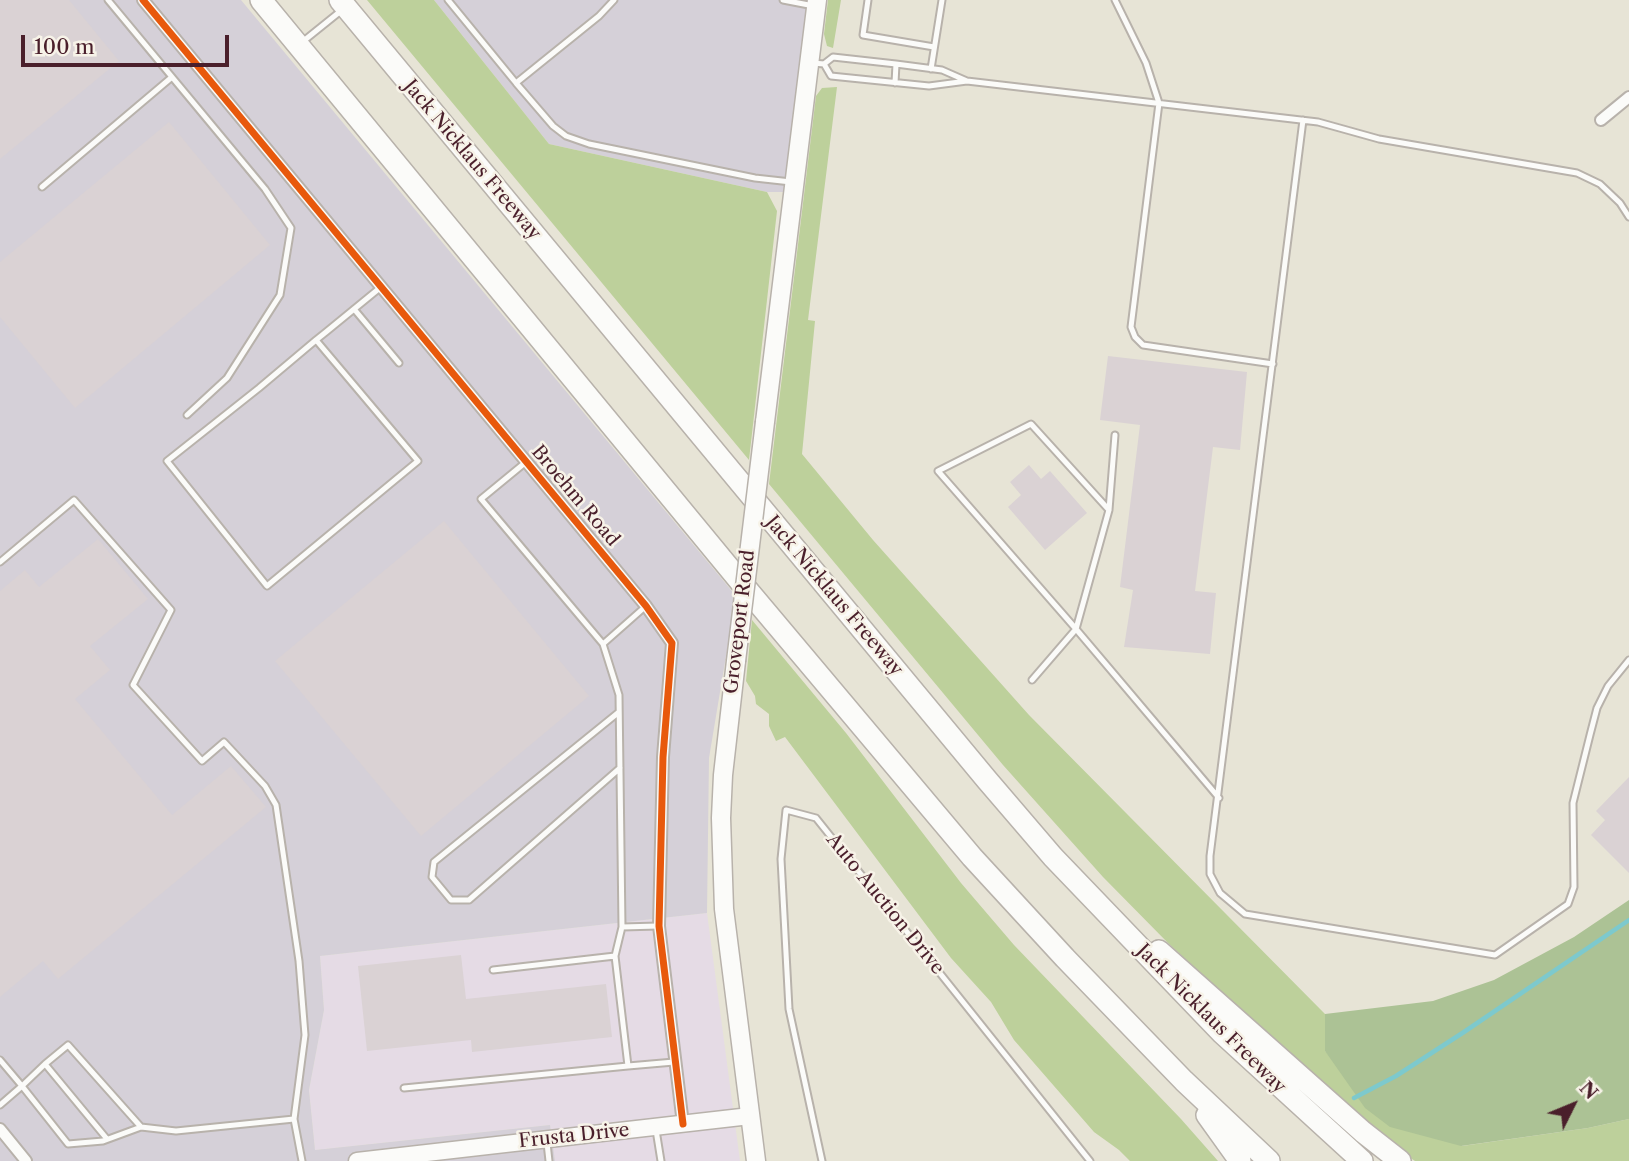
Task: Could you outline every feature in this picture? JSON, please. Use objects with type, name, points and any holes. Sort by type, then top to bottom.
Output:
[{"type":"highway","points":[[261,0],[744,586],[972,857],[1184,1082],[1269,1161]]},
{"type":"highway","name":"Jack Nicklaus Freeway","points":[[342,4],[1053,857],[1222,1033],[1362,1161]]},
{"type":"highway","points":[[1053,857],[1363,1132],[1400,1161]]},
{"type":"highway","points":[[1184,1082],[1240,1161]]},
{"type":"main road","name":"Groveport Road","points":[[755,1161],[724,909],[724,754],[794,183],[816,64],[817,3]]},
{"type":"street","name":"Broehm Road","points":[[143,0],[646,606],[672,643],[663,757],[659,926],[683,1124]]},
{"type":"street","points":[[1601,120],[1629,97]]},
{"type":"street","name":"Frusta Drive","points":[[357,1161],[750,1116]]},
{"type":"street","points":[[0,1129],[26,1161]]},
{"type":"lane","points":[[108,0],[265,189],[290,229],[280,295],[227,378],[187,415]]},
{"type":"lane","points":[[448,0],[516,83],[566,136],[589,144],[755,178],[794,183]]},
{"type":"lane","points":[[516,83],[614,0]]},
{"type":"lane","points":[[783,0],[817,3]]},
{"type":"lane","points":[[867,0],[863,35],[934,47]]},
{"type":"lane","points":[[931,69],[942,0]]},
{"type":"lane","points":[[1115,0],[1146,63],[1159,103],[1131,327],[1135,337],[1143,345],[1273,364]]},
{"type":"lane","points":[[298,45],[342,4]]},
{"type":"lane","points":[[967,81],[942,70],[896,64],[833,57],[816,64],[831,76],[929,86],[967,81],[1318,122],[1379,139],[1577,173],[1600,184],[1620,203],[1629,217]]},
{"type":"lane","points":[[895,83],[896,64]]},
{"type":"lane","points":[[42,187],[172,77]]},
{"type":"lane","points":[[1303,120],[1210,873],[1220,893],[1245,914],[1495,955],[1568,904],[1574,887],[1573,803],[1595,717],[1608,686],[1629,660]]},
{"type":"lane","points":[[316,340],[418,461],[267,586],[167,461],[381,287]]},
{"type":"lane","points":[[354,309],[399,363]]},
{"type":"lane","points":[[1109,510],[1031,424],[938,471],[1219,798]]},
{"type":"lane","points":[[1032,680],[1076,629],[1109,510],[1115,435]]},
{"type":"lane","points":[[526,462],[481,499],[603,644],[619,695],[622,928],[615,956],[628,1066]]},
{"type":"lane","points":[[0,562],[74,500],[171,610],[133,685],[202,761],[225,742],[265,786],[276,805],[299,961],[305,1035],[294,1119],[302,1161]]},
{"type":"lane","points":[[603,644],[646,606]]},
{"type":"lane","points":[[619,712],[434,862],[432,877],[452,900],[469,900],[620,768]]},
{"type":"lane","name":"Auto Auction Drive","points":[[822,1161],[789,1009],[781,859],[786,810],[816,818],[1090,1161]]},
{"type":"lane","points":[[622,928],[659,926]]},
{"type":"lane","points":[[493,970],[615,956]]},
{"type":"lane","points":[[0,1105],[68,1045],[141,1127]]},
{"type":"lane","points":[[0,1060],[68,1144],[107,1139],[141,1127],[176,1131],[294,1119]]},
{"type":"lane","points":[[404,1088],[676,1062]]},
{"type":"lane","points":[[45,1064],[107,1139]]},
{"type":"lane","points":[[655,1127],[661,1161]]},
{"type":"lane","points":[[546,1139],[549,1161]]},
{"type":"shaded area","points":[[0,0],[241,0],[736,596],[709,758],[707,913],[320,956],[324,1010],[309,1090],[315,1150],[550,1125],[555,1161],[0,1161]]},
{"type":"shaded area","points":[[434,0],[807,0],[785,192],[767,192],[549,144]]},
{"type":"shaded area","points":[[707,913],[740,1161],[555,1161],[550,1125],[315,1150],[309,1090],[324,1010],[320,956]]},
{"type":"green space","points":[[367,0],[434,0],[549,144],[767,192],[777,211],[749,460]]},
{"type":"green space","points":[[828,0],[841,0],[833,48],[827,46],[824,34]]},
{"type":"green space","points":[[837,87],[808,320],[815,321],[802,454],[873,540],[1029,715],[1325,1014],[1325,1051],[1462,1146],[1588,1128],[1629,1119],[1629,1161],[1415,1161],[1400,1151],[1303,1068],[1168,943],[1103,877],[1003,765],[769,484],[816,96],[822,88]]},
{"type":"green space","points":[[752,620],[846,733],[961,883],[1014,945],[1218,1161],[1130,1161],[1094,1132],[1014,1040],[991,1002],[951,958],[785,737],[776,741],[769,726],[769,714],[756,704],[755,696],[746,681]]},
{"type":"green space","points":[[1629,900],[1629,1119],[1588,1128],[1461,1146],[1390,1127],[1365,1108],[1325,1051],[1325,1014],[1433,1001],[1494,980],[1574,937]]},
{"type":"building","points":[[0,0],[69,0],[119,61],[0,159]]},
{"type":"building","points":[[169,122],[270,245],[75,408],[0,317],[0,262]]},
{"type":"building","points":[[1108,356],[1247,372],[1240,450],[1213,447],[1195,591],[1216,593],[1210,654],[1124,647],[1133,590],[1120,587],[1140,425],[1100,420]]},
{"type":"building","points":[[1029,465],[1041,479],[1050,471],[1087,513],[1045,550],[1008,507],[1021,495],[1010,482]]},
{"type":"building","points":[[444,521],[589,696],[421,836],[275,661]]},
{"type":"building","points":[[98,539],[148,599],[90,646],[110,670],[75,699],[172,815],[231,766],[266,807],[58,979],[43,961],[0,997],[0,591],[25,570],[39,587]]},
{"type":"building","points":[[1629,777],[1629,873],[1591,835],[1605,820],[1596,811]]},
{"type":"building","points":[[461,955],[466,999],[606,984],[612,1037],[472,1052],[471,1040],[367,1051],[358,966]]},
{"type":"waterway","points":[[1354,1098],[1396,1076],[1464,1032],[1629,920]]},
{"type":"cycle path","points":[[143,0],[646,606],[672,643],[663,757],[659,926],[683,1124]]}]
